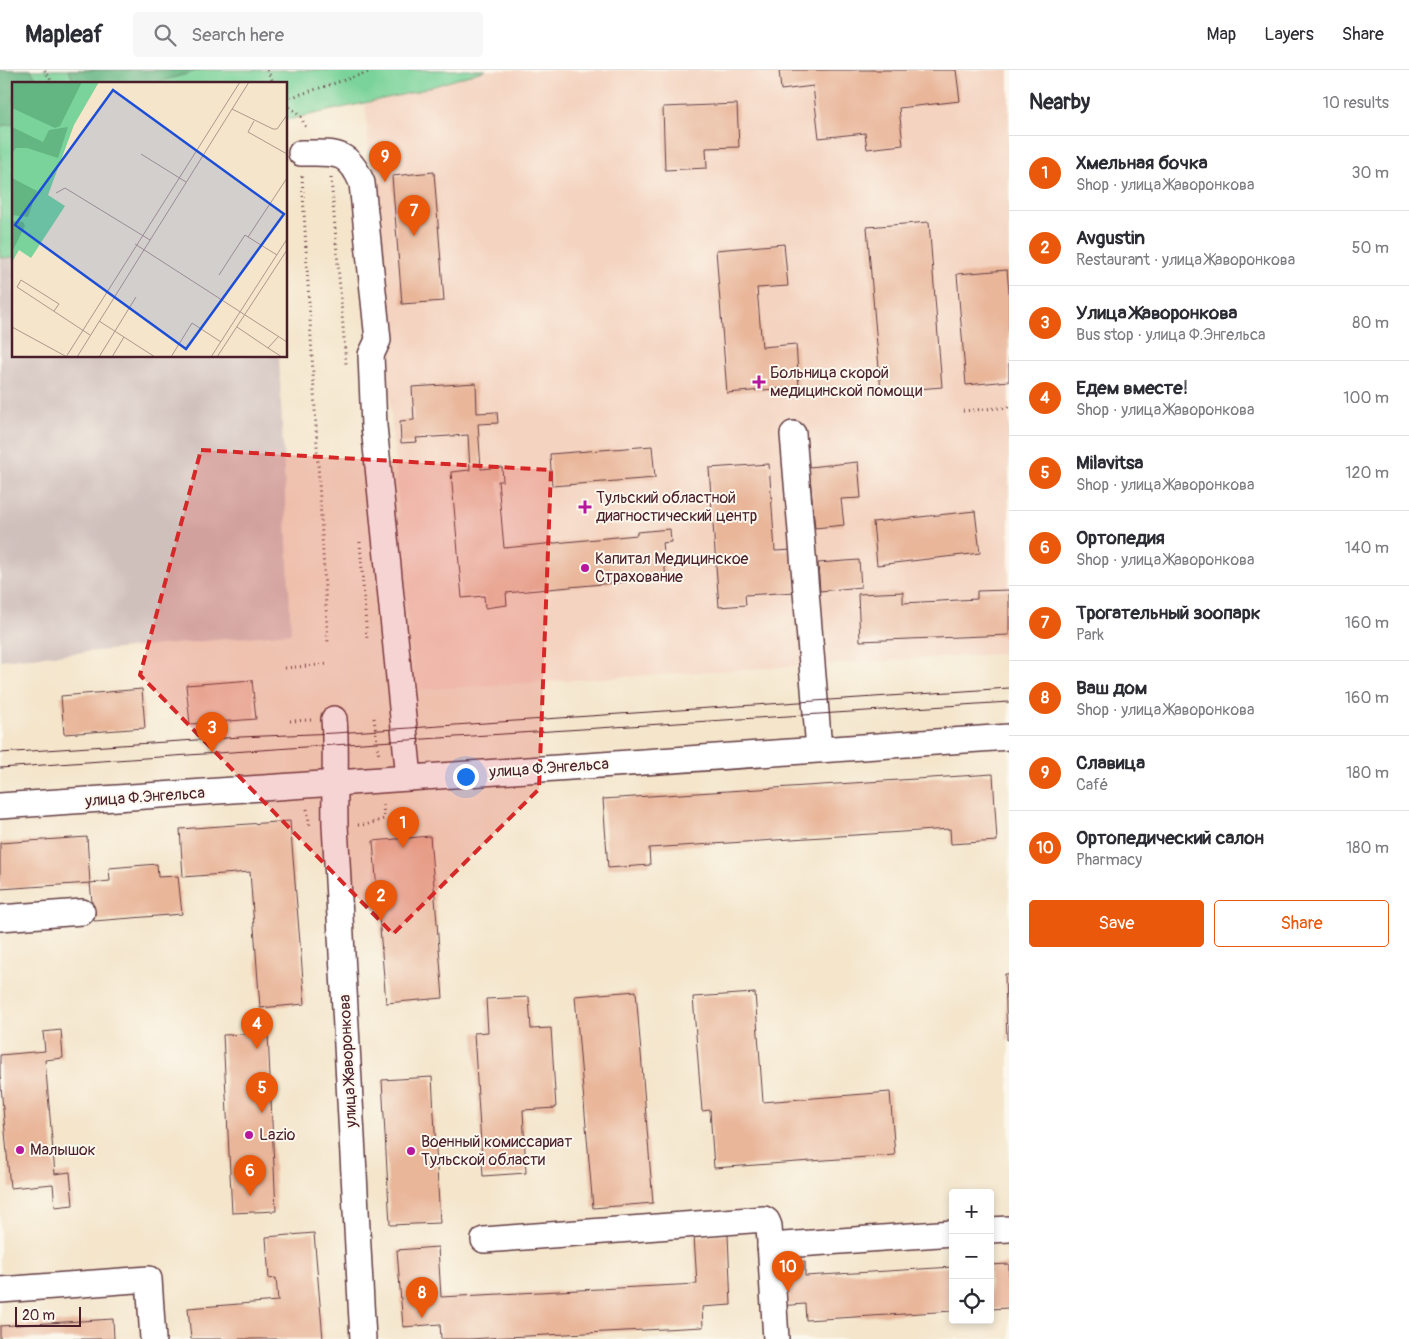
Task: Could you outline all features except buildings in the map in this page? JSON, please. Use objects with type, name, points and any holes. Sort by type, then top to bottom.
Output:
[{"type":"street","points":[[309,153],[329,153],[349,160],[357,171],[362,183],[378,340],[371,355],[385,451],[408,778]]},
{"type":"street","points":[[793,434],[819,749]]},
{"type":"street","name":"улица Жаворонкова","points":[[334,719],[333,784],[363,1339]]},
{"type":"street","name":"улица Ф.Энгельса","points":[[0,806],[1009,737]]},
{"type":"street","points":[[0,918],[82,912]]},
{"type":"street","points":[[484,1240],[764,1219],[769,1226],[776,1339]]},
{"type":"street","points":[[994,1230],[1009,1229]]},
{"type":"street","points":[[770,1246],[949,1233]]},
{"type":"street","points":[[0,1290],[149,1280],[153,1339]]},
{"type":"path","points":[[45,70],[52,82]]},
{"type":"path","points":[[267,70],[273,82]]},
{"type":"path","points":[[288,98],[374,70]]},
{"type":"path","points":[[288,105],[301,117],[309,153],[328,644]]},
{"type":"path","points":[[963,411],[1009,407]]},
{"type":"path","points":[[366,627],[368,640]]},
{"type":"path","points":[[285,668],[329,664]]},
{"type":"path","points":[[290,721],[302,721]]},
{"type":"highlighted area","points":[[201,450],[551,470],[539,789],[393,934],[140,675]]},
{"type":"shaded area","name":"Больница скорой медицинской помощи","points":[[486,70],[1009,70],[1009,653],[414,690],[365,103],[415,92]]},
{"type":"shaded area","points":[[12,257],[12,358],[279,358],[291,633],[0,660],[0,258]]},
{"type":"green space","points":[[0,70],[486,70],[415,92],[288,120],[288,82],[12,82],[12,257],[0,258]]},
{"type":"green space","points":[[0,70],[31,70],[38,82],[12,82],[12,124],[0,126]]},
{"type":"green space","points":[[68,70],[200,70],[159,82],[75,82]]},
{"type":"tram line","points":[[0,753],[241,737],[335,733],[1009,688]]},
{"type":"tram line","points":[[0,768],[1009,702]]},
{"type":"place","name":"Славица","points":[[385,182]]},
{"type":"place","name":"Трогательный зоопарк","points":[[414,236]]},
{"type":"place","name":"Больница скорой медицинской помощи","points":[[759,382]]},
{"type":"place","name":"Тульский областной диагностический центр","points":[[585,507]]},
{"type":"place","name":"Капитал Медицинское Страхование","points":[[585,568]]},
{"type":"place","name":"Улица Жаворонкова","points":[[212,753]]},
{"type":"place","name":"Хмельная бочка","points":[[403,848]]},
{"type":"place","name":"Avgustin","points":[[381,921]]},
{"type":"place","name":"Едем вместе!","points":[[257,1049]]},
{"type":"place","name":"Milavitsa","points":[[262,1113]]},
{"type":"place","name":"Lazio","points":[[249,1135]]},
{"type":"place","name":"Малышок","points":[[20,1150]]},
{"type":"place","name":"Военный комиссариат Тульской области","points":[[411,1151]]},
{"type":"place","name":"Ортопедия","points":[[250,1196]]},
{"type":"place","name":"Ортопедический салон","points":[[788,1292]]},
{"type":"place","name":"Ваш дом","points":[[422,1318]]}]
